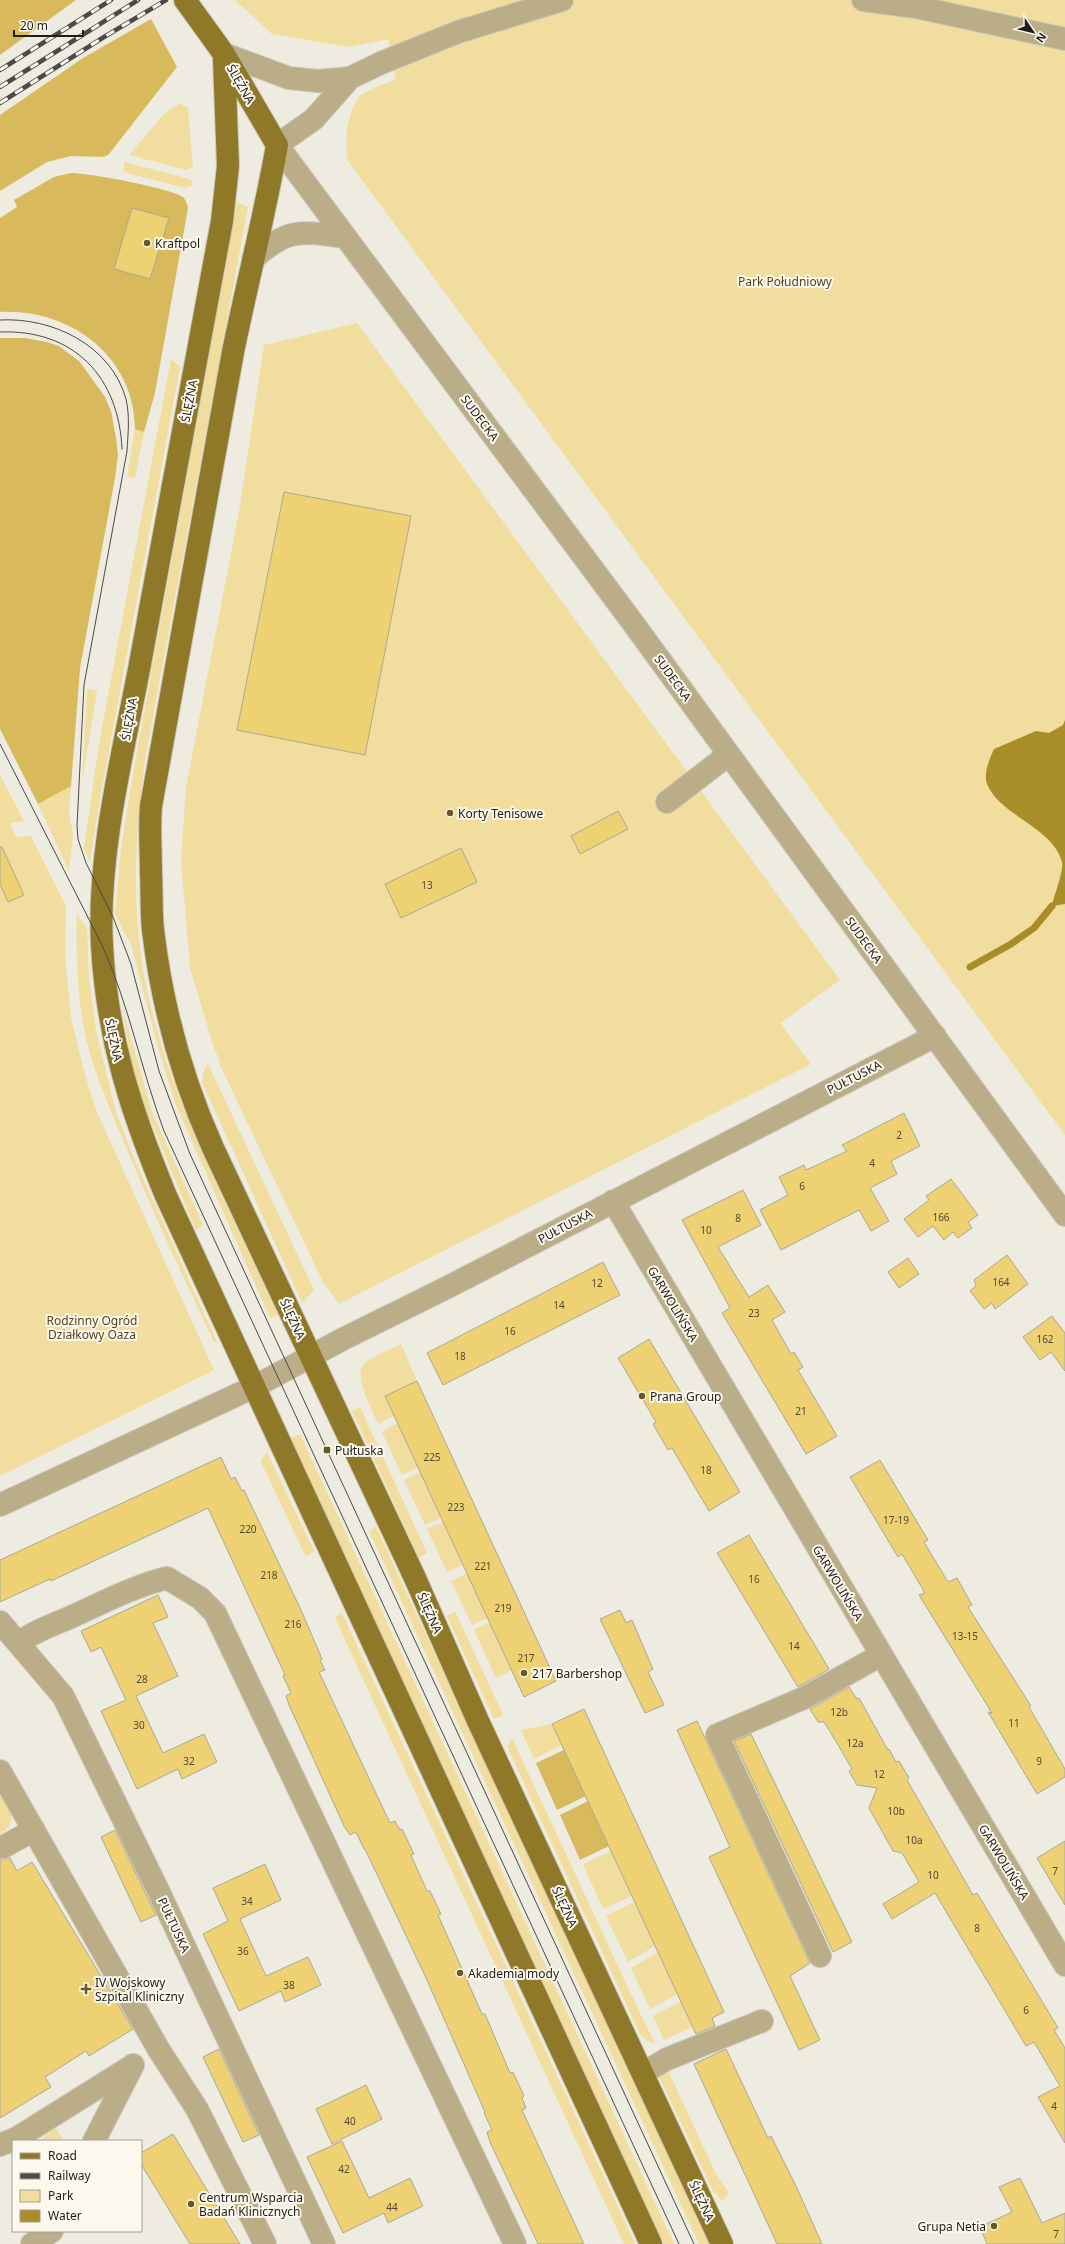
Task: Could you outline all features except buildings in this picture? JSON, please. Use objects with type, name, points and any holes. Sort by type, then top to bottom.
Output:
[{"type":"main road","points":[[185,0],[224,54]]},
{"type":"main road","name":"ŚLĘŻNA","points":[[224,54],[276,145],[262,225],[253,259],[233,352],[151,806],[149,833],[153,929],[161,986],[176,1049],[195,1107],[722,2244]]},
{"type":"main road","name":"ŚLĘŻNA","points":[[224,54],[228,166],[222,221],[120,773],[104,870],[101,920],[108,1008],[113,1040],[132,1109],[166,1196],[651,2244]]},
{"type":"street","points":[[224,54],[289,78],[318,81],[350,78],[381,63],[458,32],[518,12],[562,0]]},
{"type":"street","points":[[863,0],[916,7],[1065,40]]},
{"type":"street","points":[[276,145],[314,119],[350,78]]},
{"type":"street","name":"SUDECKA","points":[[276,145],[633,623],[1065,1215]]},
{"type":"street","points":[[253,259],[277,239],[287,236],[312,232],[344,236]]},
{"type":"street","points":[[667,802],[728,755]]},
{"type":"street","name":"PUŁTUSKA","points":[[0,1506],[254,1387],[935,1036]]},
{"type":"street","name":"GARWOLIŃSKA","points":[[613,1201],[1065,1965]]},
{"type":"street","points":[[19,1643],[27,1637],[78,1614],[153,1582],[167,1578],[200,1598],[215,1613],[515,2244]]},
{"type":"street","name":"PUŁTUSKA","points":[[0,1622],[63,1696],[161,1897],[324,2244]]},
{"type":"street","points":[[820,1956],[717,1735],[804,1698],[881,1655]]},
{"type":"street","points":[[0,1771],[159,2050],[197,2108],[265,2244]]},
{"type":"street","points":[[4,1847],[34,1830]]},
{"type":"street","points":[[643,2073],[668,2058],[762,2021]]},
{"type":"street","points":[[14,2140],[159,2050]]},
{"type":"street","points":[[95,2140],[132,2066]]},
{"type":"street","points":[[32,2244],[50,2232]]},
{"type":"green space","name":"Park Południowy","points":[[235,0],[1065,0],[1065,1135],[348,161],[346,145],[349,119],[359,97],[376,87],[396,79],[388,39],[348,47],[272,34]]},
{"type":"green space","points":[[180,103],[188,108],[193,167],[187,170],[129,155],[164,114]]},
{"type":"green space","points":[[124,162],[186,178],[192,181],[192,186],[185,188],[127,173],[124,171]]},
{"type":"green space","points":[[237,202],[248,207],[145,759],[136,854],[136,901],[140,949],[149,997],[161,1045],[195,1136],[278,1315],[270,1318],[175,1103],[157,1044],[131,944],[115,915],[121,849],[131,785]]},
{"type":"green space","name":"Korty Tenisowe","points":[[357,323],[840,980],[780,1023],[811,1064],[339,1304],[323,1282],[219,1063],[220,1062],[213,1045],[190,968],[181,860],[186,787],[239,512],[264,345]]},
{"type":"green space","points":[[171,359],[180,367],[98,810],[90,862],[84,849],[99,744]]},
{"type":"green space","points":[[135,429],[144,432],[135,478],[127,477]]},
{"type":"green space","points":[[87,689],[97,691],[82,783]]},
{"type":"green space","name":"Rodzinny Ogród Działkowy Oaza","points":[[0,775],[24,821],[10,823],[16,837],[31,836],[66,906],[65,955],[71,1017],[83,1068],[96,1110],[214,1370],[0,1476]]},
{"type":"green space","points":[[71,786],[69,814],[73,834],[69,871],[38,804]]},
{"type":"green space","points":[[77,914],[87,929],[89,978],[96,1031],[116,1112],[133,1156],[217,1342],[214,1342],[179,1267],[99,1081],[85,1035],[80,1006],[77,966]]},
{"type":"green space","points":[[122,1006],[152,1112],[203,1225],[196,1230],[143,1102],[133,1070]]},
{"type":"green space","points":[[208,1064],[314,1290],[302,1303],[202,1082],[204,1070]]},
{"type":"green space","points":[[401,1344],[417,1381],[385,1396],[394,1416],[378,1424],[364,1392],[360,1375],[361,1368],[365,1363],[373,1358]]},
{"type":"green space","points":[[360,1407],[427,1553],[419,1558],[352,1411]]},
{"type":"green space","points":[[397,1423],[418,1467],[402,1475],[382,1432]]},
{"type":"green space","points":[[300,1434],[674,2244],[664,2244],[290,1439]]},
{"type":"green space","points":[[267,1452],[314,1551],[306,1557],[262,1464],[261,1460]]},
{"type":"green space","points":[[420,1472],[441,1518],[425,1525],[404,1480]]},
{"type":"green space","points":[[443,1522],[463,1565],[447,1572],[427,1529]]},
{"type":"green space","points":[[376,1527],[709,2244],[699,2244],[369,1531]]},
{"type":"green space","points":[[467,1573],[488,1618],[472,1625],[451,1581]]},
{"type":"green space","points":[[455,1611],[503,1715],[494,1719],[447,1616]]},
{"type":"green space","points":[[342,1613],[635,2244],[624,2244],[344,1638],[335,1617]]},
{"type":"green space","points":[[490,1622],[512,1670],[496,1678],[474,1630]]},
{"type":"green space","points":[[552,1724],[562,1745],[534,1759],[521,1730]]},
{"type":"green space","points":[[512,1738],[655,2043],[647,2041],[640,2034],[509,1751],[508,1746]]},
{"type":"green space","points":[[0,1792],[11,1814],[11,1820],[10,1825],[0,1834]]},
{"type":"green space","points":[[611,1851],[632,1896],[603,1909],[583,1864]]},
{"type":"green space","points":[[634,1902],[655,1946],[628,1962],[606,1916]]},
{"type":"green space","points":[[658,1952],[677,1994],[650,2009],[631,1968]]},
{"type":"green space","points":[[681,2001],[692,2027],[664,2040],[653,2016]]},
{"type":"green space","points":[[665,2064],[715,2172],[729,2193],[722,2201],[713,2191],[659,2076]]},
{"type":"green space","points":[[55,2127],[63,2140],[41,2140]]},
{"type":"shaded area","points":[[0,0],[76,0],[0,55]]},
{"type":"shaded area","points":[[151,19],[177,67],[109,154],[104,157],[71,156],[47,162],[0,191],[0,115],[83,58]]},
{"type":"shaded area","points":[[71,173],[111,178],[163,189],[183,197],[188,208],[155,393],[144,432],[135,429],[132,403],[124,379],[110,359],[93,342],[73,328],[50,318],[26,313],[0,312],[0,218],[17,207],[14,200],[54,177]]},
{"type":"shaded area","points":[[0,338],[25,338],[47,342],[59,346],[80,362],[105,397],[111,411],[118,455],[80,668],[71,786],[38,804],[0,729]]},
{"type":"shaded area","points":[[564,1750],[586,1796],[557,1810],[536,1763]]},
{"type":"shaded area","points":[[588,1801],[609,1846],[580,1860],[560,1815]]},
{"type":"water","points":[[1065,720],[1065,904],[1052,906],[1062,866],[1057,850],[1038,830],[1003,805],[987,784],[986,775],[994,749],[1036,731],[1049,733],[1063,725]]},
{"type":"waterway","points":[[970,967],[1011,944],[1034,928],[1052,906]]},
{"type":"tram line","points":[[0,320],[20,320],[40,323],[59,329],[77,338],[93,349],[107,363],[118,380],[126,399],[128,418],[127,451],[84,685],[77,826],[78,839],[86,863],[113,917],[131,964],[159,1071],[190,1154],[694,2244]]},
{"type":"tram line","points":[[0,332],[26,333],[50,339],[70,349],[88,362],[102,380],[112,400],[119,423],[122,449]]},
{"type":"tram line","points":[[0,744],[102,945],[120,991],[164,1131],[679,2244]]},
{"type":"railway","points":[[0,70],[111,0]]},
{"type":"railway","points":[[0,87],[138,0]]},
{"type":"railway","points":[[0,103],[104,37],[166,0]]},
{"type":"place","name":"Kraftpol","points":[[147,243]]},
{"type":"place","name":"Korty Tenisowe","points":[[450,813]]},
{"type":"place","name":"Prana Group","points":[[642,1396]]},
{"type":"place","name":"Pułtuska","points":[[327,1450]]},
{"type":"place","name":"217 Barbershop","points":[[524,1673]]},
{"type":"place","name":"Akademia mody","points":[[460,1973]]},
{"type":"place","name":"IV Wojskowy Szpital Kliniczny","points":[[86,1989]]},
{"type":"place","name":"Centrum Wsparcia Badań Klinicznych","points":[[191,2204]]},
{"type":"place","name":"Grupa Netia","points":[[994,2226]]}]
